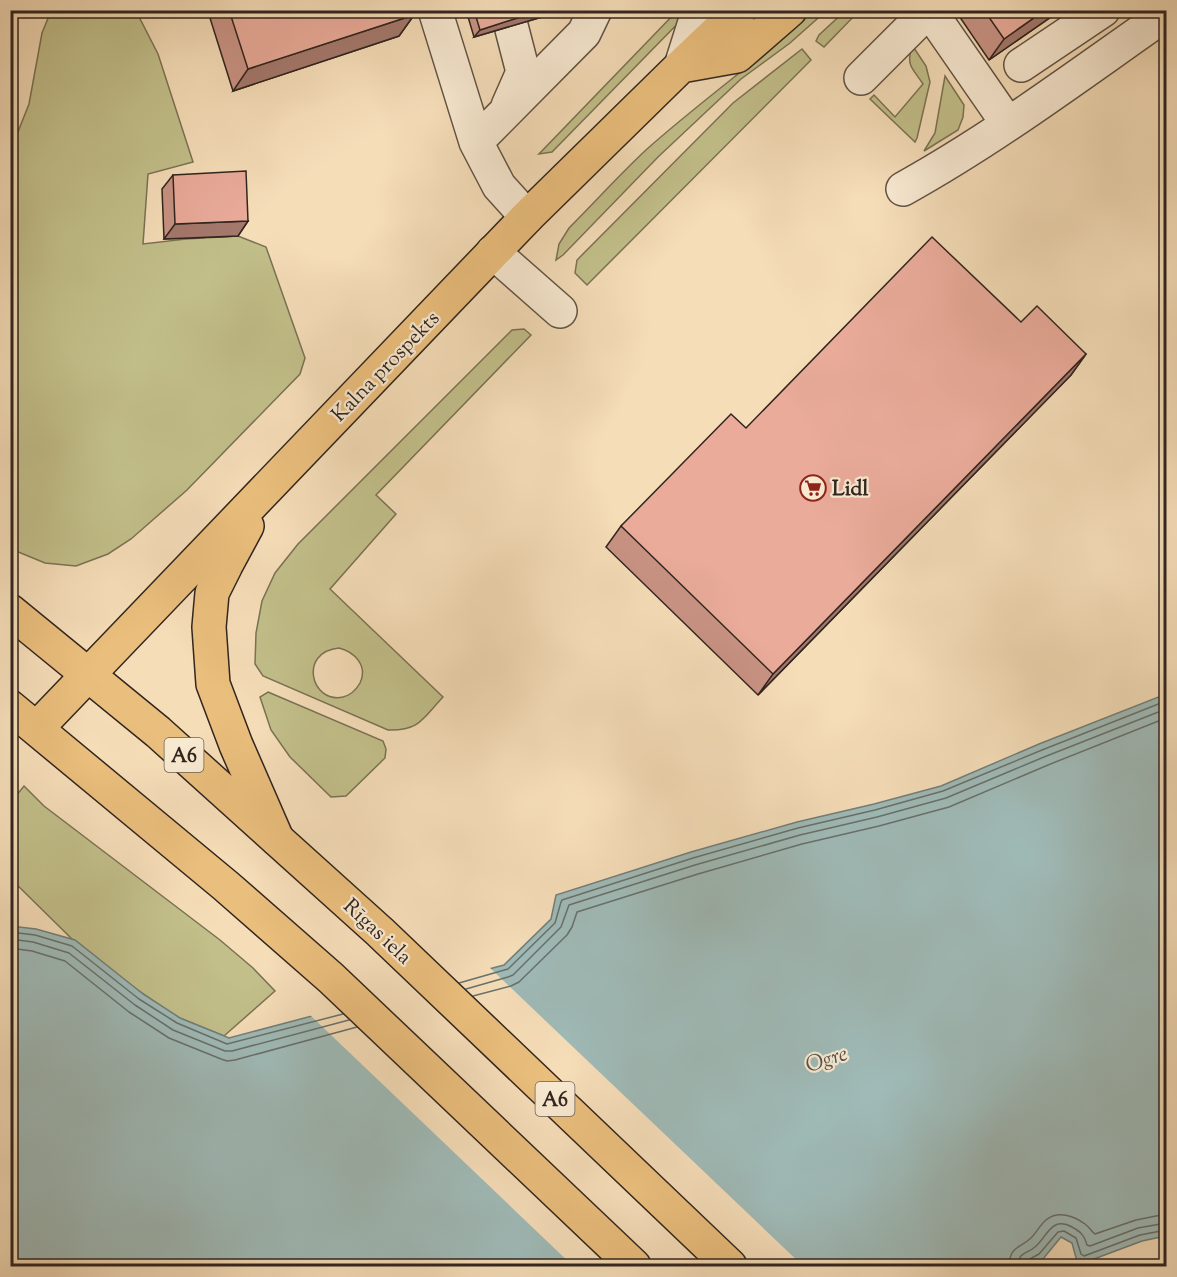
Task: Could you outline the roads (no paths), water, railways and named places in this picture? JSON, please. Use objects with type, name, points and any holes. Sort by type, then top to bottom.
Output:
[{"type":"main road","name":"Kalna prospekts","points":[[37,728],[527,218],[740,10]]},
{"type":"main road","points":[[681,66],[737,56],[790,10]]},
{"type":"main road","points":[[267,489],[212,592],[209,627],[213,684],[236,745],[277,839]]},
{"type":"main road","name":"Rīgas iela","points":[[10,610],[158,732],[380,932],[730,1266]]},
{"type":"main road","points":[[10,707],[226,886],[331,978],[634,1266]]},
{"type":"street","points":[[435,10],[476,142],[499,186],[527,218]]},
{"type":"street","points":[[506,111],[523,72],[507,10]]},
{"type":"street","points":[[476,142],[584,33],[596,10]]},
{"type":"street","points":[[681,66],[694,26],[706,10]]},
{"type":"street","points":[[861,78],[929,10],[1008,124]]},
{"type":"street","points":[[1022,65],[1103,10]]},
{"type":"street","points":[[903,189],[1008,124],[1167,15]]},
{"type":"street","points":[[494,252],[560,311]]},
{"type":"water","name":"Ogre","points":[[1166,694],[1166,1236],[1142,1241],[1078,1265],[1072,1243],[1061,1237],[1043,1259],[1026,1266],[11,1266],[11,926],[36,929],[75,940],[143,994],[180,1018],[229,1038],[504,965],[551,919],[556,895],[691,852],[797,822],[941,786]]},
{"type":"place","name":"Lidl","points":[[813,488]]}]
